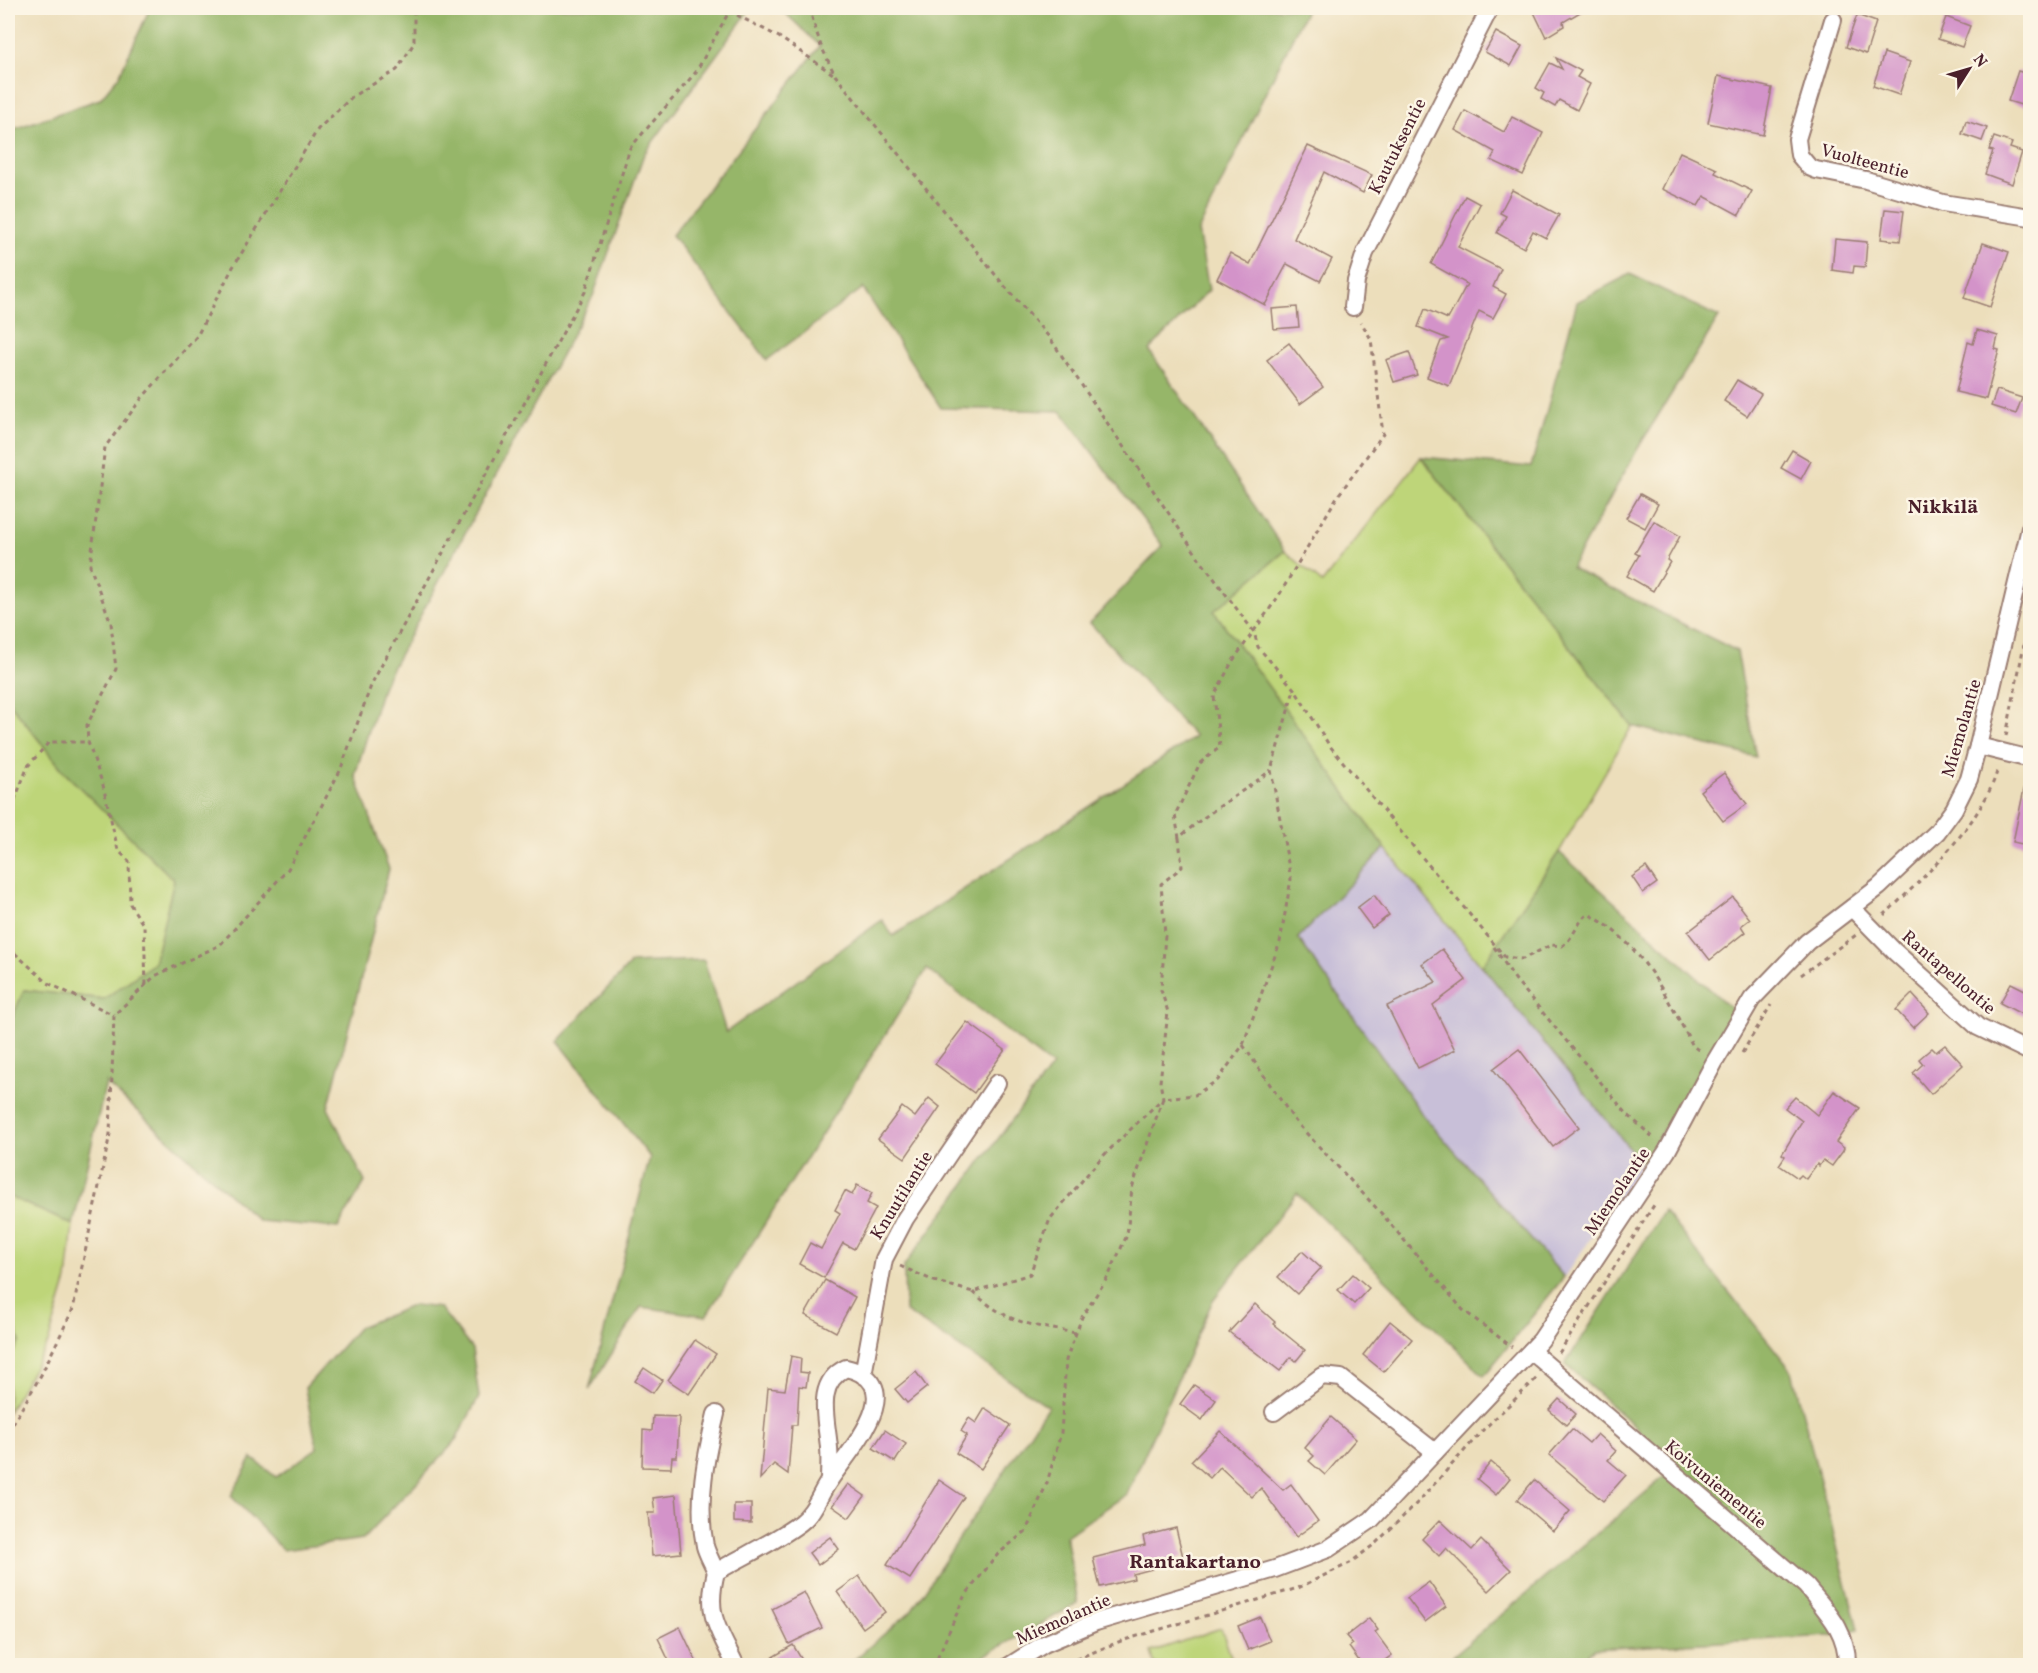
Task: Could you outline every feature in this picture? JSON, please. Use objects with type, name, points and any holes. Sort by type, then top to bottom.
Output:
[{"type":"street","name":"Kautuksentie","points":[[1353,307],[1356,281],[1365,253],[1490,8]]},
{"type":"street","name":"Vuolteentie","points":[[1833,20],[1797,139],[1799,155],[1809,167],[1866,180],[1943,203],[2031,217]]},
{"type":"street","name":"Miemolantie","points":[[1009,1665],[1044,1644],[1096,1622],[1275,1569],[1328,1549],[1371,1520],[1528,1354],[1547,1331],[1667,1150],[1752,999],[1783,964],[1807,942],[1879,887],[1937,832],[1954,809],[1969,779],[2029,546],[2031,528]]},
{"type":"street","points":[[1978,746],[2031,759]]},
{"type":"street","name":"Rantapellontie","points":[[1852,908],[1894,952],[1978,1028],[2031,1052]]},
{"type":"street","name":"Knuutilantie","points":[[863,1375],[884,1259],[905,1219],[997,1083]]},
{"type":"street","name":"Koivuniementie","points":[[1528,1354],[1806,1586],[1840,1628],[1846,1644],[1847,1665]]},
{"type":"street","points":[[716,1572],[801,1523],[816,1506],[828,1482],[863,1434],[876,1408],[875,1390],[863,1375],[846,1368],[831,1379],[826,1390],[824,1407],[829,1450],[828,1482]]},
{"type":"street","points":[[1274,1412],[1322,1376],[1341,1378],[1435,1452]]},
{"type":"street","points":[[716,1414],[704,1464],[705,1546],[716,1572],[710,1596],[714,1618],[736,1665]]},
{"type":"path","points":[[146,985],[144,926],[130,904],[129,861],[118,850],[102,785],[88,742],[87,725],[116,669],[111,623],[90,566],[105,447],[142,398],[197,336],[233,267],[318,129],[353,96],[397,70],[414,43],[414,8]]},
{"type":"path","points":[[809,8],[820,46],[835,75],[1002,283],[1049,337],[1201,561],[1254,632],[1258,647],[1294,690],[1329,745],[1504,957],[1523,959],[1551,945],[1562,946],[1572,938],[1578,922],[1588,914],[1611,926],[1654,974],[1693,1046],[1714,1063]]},
{"type":"path","points":[[8,1431],[41,1375],[73,1309],[110,1134],[114,1015],[155,976],[220,945],[288,869],[340,771],[372,684],[585,292],[630,148],[696,72],[730,9],[779,37],[835,75]]},
{"type":"path","points":[[934,1665],[964,1597],[998,1554],[1026,1532],[1047,1483],[1062,1433],[1066,1360],[1082,1317],[1109,1275],[1127,1235],[1132,1188],[1163,1098],[1160,1082],[1168,1012],[1161,990],[1165,935],[1161,884],[1182,867],[1175,815],[1200,763],[1220,747],[1214,696],[1232,662],[1254,632],[1337,498],[1383,434],[1371,339],[1353,307]]},
{"type":"path","points":[[973,1292],[1030,1274],[1050,1219],[1101,1158],[1163,1098],[1195,1095],[1218,1080],[1243,1045],[1280,942],[1291,879],[1270,770],[1294,690]]},
{"type":"path","points":[[8,818],[28,766],[49,742],[88,742]]},
{"type":"path","points":[[1179,838],[1199,820],[1242,793],[1270,770]]},
{"type":"path","points":[[1485,934],[1515,978],[1627,1114],[1667,1150]]},
{"type":"path","points":[[8,947],[48,983],[114,1015]]},
{"type":"path","points":[[1243,1045],[1295,1121],[1382,1214],[1463,1310],[1528,1354]]},
{"type":"path","points":[[884,1259],[934,1281],[973,1292],[996,1312],[1028,1325],[1076,1333]]},
{"type":"shaded area","points":[[1385,848],[1642,1164],[1564,1277],[1422,1114],[1297,938]]},
{"type":"green space","points":[[150,8],[751,8],[644,154],[593,296],[383,685],[355,775],[389,869],[328,1108],[365,1182],[338,1228],[259,1221],[106,1083],[73,1225],[8,1196],[8,1028],[24,990],[104,999],[154,963],[174,880],[65,773],[8,701],[8,131],[100,99],[119,76]]},
{"type":"green space","points":[[780,8],[1307,8],[1198,231],[1209,290],[1149,350],[1285,551],[1214,611],[1385,848],[1298,938],[1422,1114],[1564,1277],[1484,1376],[1297,1193],[1213,1300],[1127,1494],[1066,1536],[1078,1603],[968,1665],[848,1665],[911,1611],[1048,1406],[905,1311],[904,1266],[1052,1066],[927,969],[706,1316],[641,1307],[589,1390],[650,1157],[558,1041],[631,963],[704,960],[726,1032],[882,920],[893,936],[1195,737],[1090,623],[1163,546],[1061,411],[941,408],[863,288],[767,360],[672,235],[820,46]]},
{"type":"green space","points":[[1630,274],[1719,317],[1641,443],[1571,568],[1737,651],[1756,757],[1632,726],[1421,457],[1531,467],[1577,302]]},
{"type":"green space","points":[[1421,457],[1632,726],[1559,852],[1482,966],[1385,848],[1213,611],[1285,551],[1322,583]]},
{"type":"green space","points":[[8,701],[65,773],[175,880],[154,963],[104,999],[24,990],[8,1028]]},
{"type":"green space","points":[[1559,852],[1736,1013],[1642,1164],[1482,966]]},
{"type":"green space","points":[[8,1196],[73,1225],[67,1280],[48,1343],[8,1412],[8,1360],[20,1342],[8,1302]]},
{"type":"green space","points":[[1664,1211],[1792,1371],[1858,1629],[1830,1636],[1594,1649],[1572,1665],[1441,1666],[1678,1465],[1565,1364]]},
{"type":"green space","points":[[8,1302],[20,1342],[8,1360]]},
{"type":"green space","points":[[414,1305],[440,1308],[472,1349],[479,1397],[454,1443],[363,1539],[283,1550],[231,1496],[252,1458],[276,1477],[317,1448],[305,1388],[359,1327]]},
{"type":"green space","points":[[1221,1628],[1234,1665],[1155,1665],[1151,1652]]},
{"type":"building","points":[[1532,8],[1587,8],[1563,22],[1564,26],[1546,37]]},
{"type":"building","points":[[1857,15],[1876,22],[1866,54],[1846,47]]},
{"type":"building","points":[[1946,17],[1970,26],[1962,47],[1938,39]]},
{"type":"building","points":[[1496,32],[1522,46],[1511,66],[1485,52]]},
{"type":"building","points":[[1884,53],[1910,62],[1899,95],[1873,86]]},
{"type":"building","points":[[1556,58],[1581,71],[1577,77],[1590,84],[1577,110],[1559,100],[1555,107],[1541,99],[1544,93],[1536,88],[1550,63],[1562,69]]},
{"type":"building","points":[[2018,71],[2031,75],[2031,108],[2008,101]]},
{"type":"building","points":[[1718,76],[1772,88],[1763,135],[1708,123]]},
{"type":"building","points":[[1465,111],[1504,132],[1512,117],[1543,133],[1523,175],[1491,160],[1495,152],[1455,130]]},
{"type":"building","points":[[1966,121],[1987,128],[1982,141],[1962,134]]},
{"type":"building","points":[[1994,137],[2012,143],[2010,148],[2022,152],[2012,184],[1985,174],[1993,151],[1989,150]]},
{"type":"building","points":[[1308,146],[1372,175],[1363,193],[1324,172],[1294,239],[1332,259],[1320,281],[1287,264],[1265,305],[1217,279],[1230,253],[1250,264]]},
{"type":"building","points":[[1680,152],[1717,169],[1715,173],[1752,191],[1739,215],[1704,196],[1698,206],[1662,189]]},
{"type":"building","points":[[1512,190],[1559,215],[1546,238],[1533,231],[1524,248],[1497,233],[1506,216],[1500,213]]},
{"type":"building","points":[[1465,196],[1480,204],[1458,247],[1501,269],[1493,287],[1506,294],[1493,318],[1479,311],[1449,386],[1427,377],[1441,341],[1448,339],[1418,327],[1425,309],[1448,319],[1467,284],[1431,264]]},
{"type":"building","points":[[1885,209],[1904,211],[1900,241],[1881,239]]},
{"type":"building","points":[[1835,239],[1867,242],[1865,267],[1854,266],[1853,273],[1832,270]]},
{"type":"building","points":[[1983,243],[2009,252],[1990,307],[1964,298]]},
{"type":"building","points":[[1297,307],[1299,327],[1274,329],[1272,309]]},
{"type":"building","points":[[1977,330],[1998,336],[1995,349],[1999,350],[1986,399],[1956,392],[1968,342],[1973,344]]},
{"type":"building","points":[[1289,343],[1323,387],[1300,404],[1267,360]]},
{"type":"building","points":[[1409,352],[1417,375],[1394,382],[1386,360]]},
{"type":"building","points":[[1737,380],[1761,394],[1747,416],[1724,401]]},
{"type":"building","points":[[1997,390],[2022,398],[2016,414],[1991,406]]},
{"type":"building","points":[[1792,450],[1811,461],[1801,479],[1781,468]]},
{"type":"building","points":[[1640,494],[1658,504],[1645,528],[1626,518]]},
{"type":"building","points":[[1654,521],[1680,536],[1667,560],[1670,562],[1653,591],[1627,576],[1639,555],[1635,553]]},
{"type":"building","points":[[1724,773],[1747,804],[1723,821],[1700,791]]},
{"type":"building","points":[[2024,789],[2031,789],[2031,846],[2013,842]]},
{"type":"building","points":[[1646,867],[1657,883],[1643,893],[1632,877]]},
{"type":"building","points":[[1374,895],[1389,915],[1372,928],[1357,908]]},
{"type":"building","points":[[1733,897],[1750,919],[1741,926],[1745,932],[1710,960],[1688,932]]},
{"type":"building","points":[[1442,949],[1466,980],[1433,1005],[1455,1050],[1418,1068],[1387,1006],[1436,982],[1422,964]]},
{"type":"building","points":[[2011,983],[2031,993],[2031,1001],[2023,1015],[2000,1003]]},
{"type":"building","points":[[1912,994],[1929,1013],[1913,1028],[1896,1010]]},
{"type":"building","points":[[967,1022],[1005,1050],[974,1093],[935,1064]]},
{"type":"building","points":[[1945,1045],[1963,1065],[1931,1094],[1913,1073],[1923,1064],[1919,1059],[1932,1048],[1936,1052]]},
{"type":"building","points":[[1519,1049],[1579,1127],[1553,1147],[1493,1069]]},
{"type":"building","points":[[1834,1091],[1860,1108],[1836,1142],[1844,1148],[1843,1151],[1832,1166],[1823,1160],[1819,1166],[1817,1164],[1806,1179],[1801,1175],[1798,1178],[1779,1165],[1785,1156],[1782,1154],[1802,1121],[1785,1108],[1795,1097],[1817,1115]]},
{"type":"building","points":[[929,1098],[940,1107],[905,1158],[878,1139],[902,1107],[915,1117]]},
{"type":"building","points":[[857,1185],[872,1193],[867,1203],[876,1208],[854,1249],[843,1243],[824,1278],[799,1264],[810,1243],[821,1249],[840,1213],[835,1210],[845,1191],[852,1195]]},
{"type":"building","points":[[1302,1251],[1321,1268],[1297,1294],[1278,1277]]},
{"type":"building","points":[[1353,1274],[1369,1288],[1354,1304],[1338,1290]]},
{"type":"building","points":[[825,1280],[855,1297],[836,1332],[805,1315]]},
{"type":"building","points":[[1255,1304],[1275,1322],[1273,1324],[1305,1350],[1296,1361],[1291,1357],[1280,1371],[1229,1332]]},
{"type":"building","points":[[1390,1321],[1412,1339],[1384,1372],[1363,1355]]},
{"type":"building","points":[[695,1340],[716,1354],[689,1394],[668,1380]]},
{"type":"building","points":[[791,1356],[801,1358],[800,1372],[808,1373],[806,1387],[799,1386],[797,1425],[792,1425],[788,1474],[774,1464],[760,1479],[768,1388],[785,1390]]},
{"type":"building","points":[[644,1368],[662,1380],[653,1393],[635,1381]]},
{"type":"building","points":[[916,1372],[927,1387],[907,1403],[895,1389]]},
{"type":"building","points":[[1194,1385],[1216,1400],[1202,1420],[1180,1404]]},
{"type":"building","points":[[1559,1399],[1576,1414],[1566,1425],[1549,1410]]},
{"type":"building","points":[[985,1408],[1010,1425],[981,1469],[956,1453],[967,1435],[961,1431],[969,1418],[976,1423]]},
{"type":"building","points":[[653,1416],[679,1417],[677,1457],[672,1457],[671,1468],[642,1467],[643,1430],[652,1431]]},
{"type":"building","points":[[1331,1417],[1356,1439],[1325,1475],[1309,1461],[1314,1456],[1305,1448]]},
{"type":"building","points":[[1572,1429],[1589,1443],[1597,1434],[1616,1451],[1608,1460],[1626,1475],[1603,1501],[1549,1455]]},
{"type":"building","points":[[885,1430],[906,1444],[895,1462],[873,1448]]},
{"type":"building","points":[[1220,1431],[1283,1490],[1291,1484],[1318,1521],[1296,1537],[1261,1488],[1252,1497],[1220,1467],[1210,1478],[1191,1461]]},
{"type":"building","points":[[1491,1462],[1510,1478],[1496,1495],[1477,1479]]},
{"type":"building","points":[[939,1480],[964,1497],[910,1579],[887,1565]]},
{"type":"building","points":[[1534,1480],[1570,1511],[1553,1531],[1517,1500]]},
{"type":"building","points":[[848,1484],[865,1496],[849,1518],[832,1506]]},
{"type":"building","points":[[676,1495],[681,1553],[652,1556],[648,1513],[655,1513],[653,1498]]},
{"type":"building","points":[[734,1504],[751,1504],[751,1523],[734,1522]]},
{"type":"building","points":[[1440,1520],[1472,1550],[1481,1540],[1511,1570],[1489,1591],[1446,1548],[1439,1556],[1422,1539]]},
{"type":"building","points":[[1176,1528],[1183,1557],[1151,1565],[1152,1569],[1133,1574],[1134,1579],[1100,1587],[1093,1558],[1145,1545],[1143,1536]]},
{"type":"building","points":[[830,1537],[839,1549],[818,1565],[809,1553]]},
{"type":"building","points":[[859,1576],[885,1612],[863,1628],[837,1592]]},
{"type":"building","points":[[1429,1582],[1446,1606],[1425,1622],[1407,1598]]},
{"type":"building","points":[[804,1592],[822,1628],[789,1644],[772,1609]]},
{"type":"building","points":[[1260,1617],[1270,1641],[1248,1650],[1238,1626]]},
{"type":"building","points":[[1369,1618],[1378,1630],[1375,1632],[1392,1655],[1378,1665],[1362,1665],[1349,1647],[1353,1644],[1346,1636]]},
{"type":"building","points":[[680,1627],[698,1665],[671,1665],[658,1638]]},
{"type":"building","points":[[793,1645],[805,1665],[759,1665]]},
{"type":"district","name":"Nikkilä","points":[[1943,506]]},
{"type":"district","name":"Rantakartano","points":[[1195,1561]]}]
